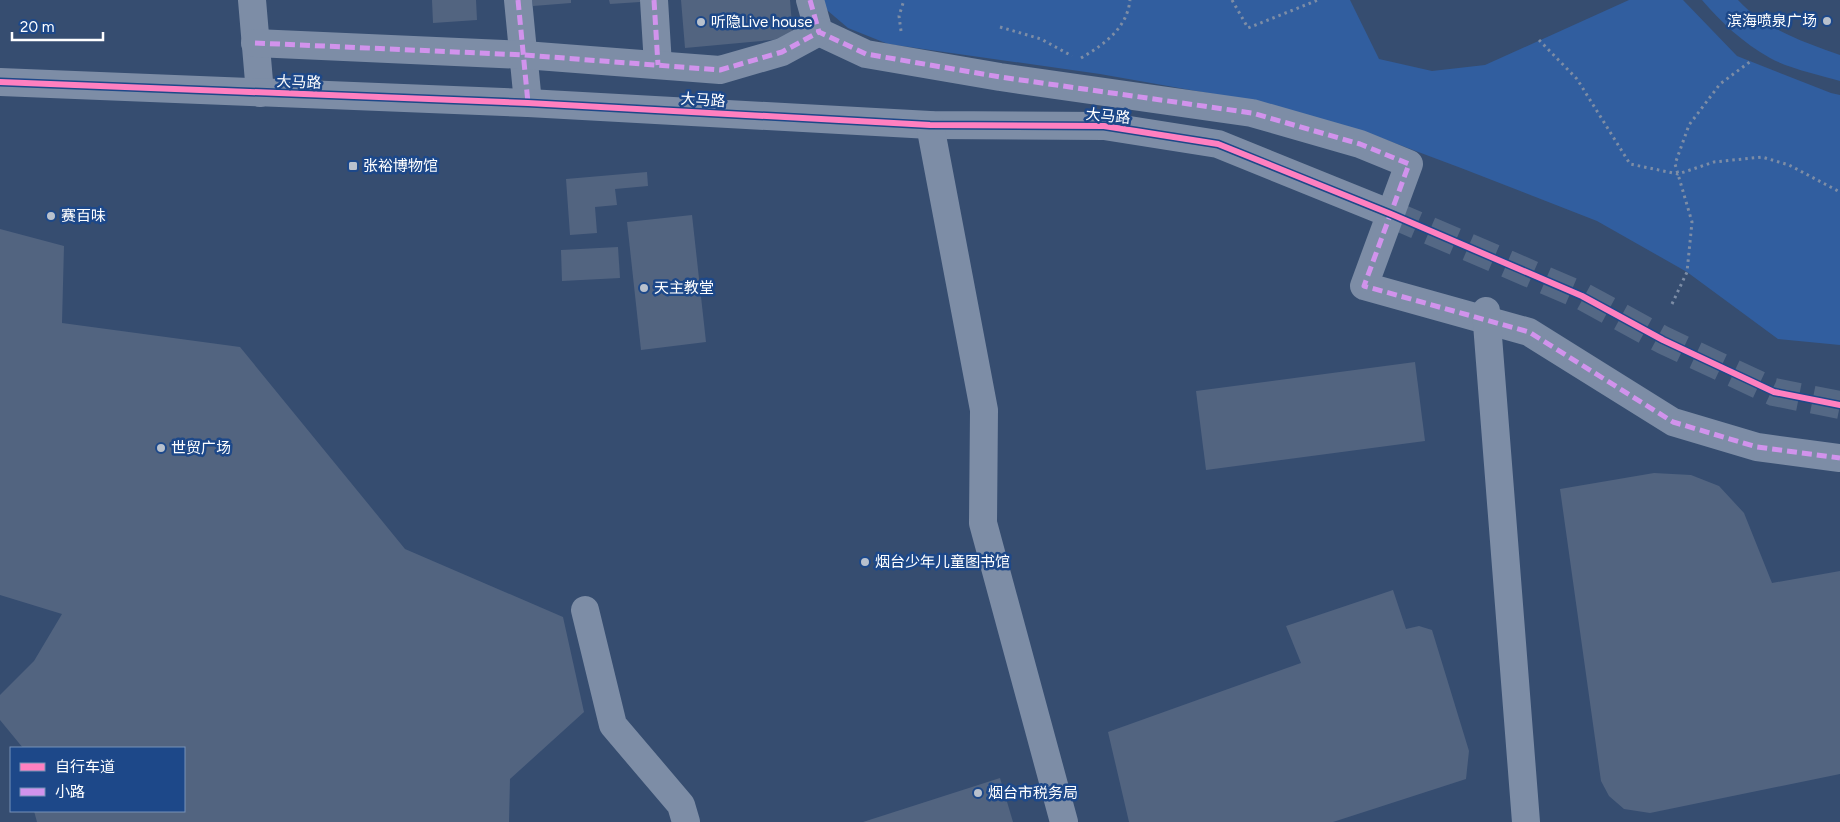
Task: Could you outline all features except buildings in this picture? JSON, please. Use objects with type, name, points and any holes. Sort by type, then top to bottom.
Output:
[{"type":"street","points":[[252,0],[260,92]]},
{"type":"street","points":[[518,0],[528,103]]},
{"type":"street","points":[[654,0],[658,65]]},
{"type":"street","points":[[810,0],[819,32],[866,54],[1000,77],[1252,113],[1360,144],[1409,164],[1364,286],[1529,332],[1673,422],[1757,447],[1840,458]]},
{"type":"street","points":[[255,43],[524,55],[720,70],[782,52],[819,32]]},
{"type":"street","name":"大马路","points":[[0,82],[528,103],[930,125],[1104,126],[1218,144],[1391,214]]},
{"type":"street","points":[[930,125],[984,410],[983,522],[1064,822]]},
{"type":"street","points":[[1486,311],[1526,822]]},
{"type":"street","points":[[585,610],[613,725],[681,806],[686,822]]},
{"type":"path","points":[[902,39],[899,16],[904,0]]},
{"type":"path","points":[[1078,60],[1106,42],[1122,25],[1129,12],[1130,0]]},
{"type":"path","points":[[1232,0],[1248,28],[1318,0]]},
{"type":"path","points":[[1000,27],[1041,39],[1078,60],[1100,74],[1113,92]]},
{"type":"path","points":[[1539,40],[1577,79],[1630,164],[1678,174],[1714,162],[1762,157],[1789,165],[1840,192]]},
{"type":"path","points":[[1672,304],[1687,272],[1692,222],[1675,164],[1689,125],[1720,84],[1750,61]]},
{"type":"shaded area","points":[[821,0],[1350,0],[1379,59],[1432,71],[1485,65],[1629,0],[1683,0],[1737,56],[1840,95],[1840,345],[1778,339],[1687,272],[1597,221],[1365,132],[1264,103],[1100,74],[888,44],[848,28],[821,5]]},
{"type":"shaded area","points":[[1702,0],[1738,0],[1760,19],[1773,27],[1799,40],[1840,55],[1840,81],[1795,68],[1770,58],[1733,32]]},
{"type":"tunnel","points":[[1391,214],[1582,296],[1663,340],[1774,392],[1840,405]]},
{"type":"marked path","points":[[518,0],[528,103]]},
{"type":"marked path","points":[[654,0],[658,65]]},
{"type":"marked path","points":[[810,0],[819,32],[866,54],[1000,77],[1252,113],[1360,144],[1409,164],[1364,286],[1529,332],[1673,422],[1757,447],[1840,458]]},
{"type":"marked path","points":[[255,43],[524,55],[720,70],[782,52],[819,32]]},
{"type":"cycle path","points":[[0,82],[528,103],[930,125],[1104,126],[1218,144],[1391,214],[1582,296],[1663,340],[1774,392],[1840,405]]},
{"type":"place","name":"滨海喷泉广场","points":[[1827,21]]},
{"type":"place","name":"听隐Live house","points":[[701,22]]},
{"type":"place","name":"张裕博物馆","points":[[353,166]]},
{"type":"place","name":"赛百味","points":[[51,216]]},
{"type":"place","name":"天主教堂","points":[[644,288]]},
{"type":"place","name":"世贸广场","points":[[161,448]]},
{"type":"place","name":"烟台少年儿童图书馆","points":[[865,562]]},
{"type":"place","name":"烟台市税务局","points":[[978,793]]}]
